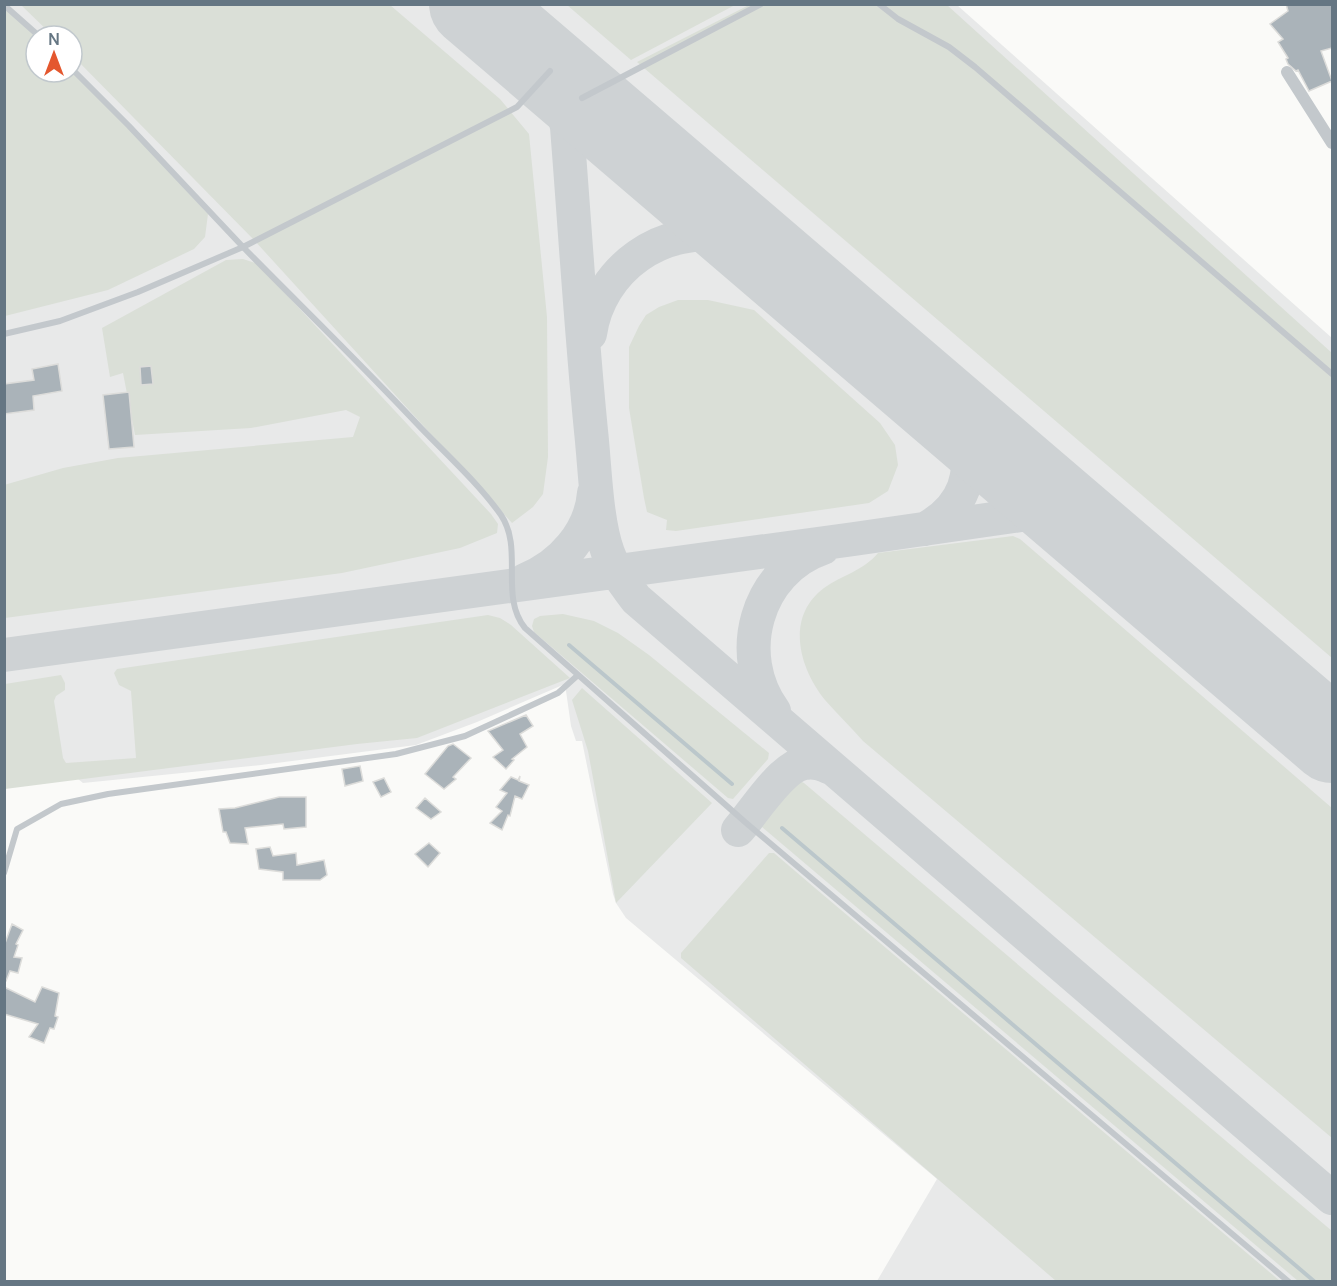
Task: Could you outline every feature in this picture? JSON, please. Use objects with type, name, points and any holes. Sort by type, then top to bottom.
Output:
[{"type":"street","points":[[1287,72],[1332,143]]},
{"type":"lane","points":[[582,98],[761,4]]},
{"type":"lane","points":[[879,4],[898,19],[949,46],[975,67],[1332,374]]},
{"type":"lane","points":[[4,5],[26,24]]},
{"type":"lane","points":[[4,333],[60,321],[138,292],[243,247],[517,107],[550,71]]},
{"type":"lane","points":[[84,81],[243,247],[385,389],[501,515],[507,526],[511,550],[513,601],[519,621],[745,822],[1289,1281]]},
{"type":"lane","points":[[4,873],[17,829],[61,804],[108,794],[396,754],[465,736],[558,693],[578,675]]},
{"type":"shaded area","points":[[4,5],[957,5],[1332,338],[1332,1281],[877,1281],[937,1179],[626,918],[613,894],[582,741],[576,741],[571,726],[565,684],[477,722],[416,745],[261,765],[83,783],[45,752],[5,758]]},
{"type":"shaded area","points":[[4,5],[24,24],[24,84],[84,83],[119,117],[208,214],[205,237],[194,249],[108,290],[5,316]]},
{"type":"shaded area","points":[[21,5],[390,5],[500,99],[529,134],[547,317],[548,457],[543,494],[533,507],[512,523],[254,240],[84,67],[84,24],[41,24]]},
{"type":"shaded area","points":[[567,5],[735,5],[631,60]]},
{"type":"shaded area","points":[[749,5],[947,5],[1332,353],[1332,658],[637,62]]},
{"type":"shaded area","points":[[243,259],[258,264],[491,514],[498,524],[497,533],[460,548],[342,573],[5,618],[4,485],[63,468],[118,458],[353,437],[360,417],[346,410],[251,428],[135,435],[123,373],[110,377],[102,328],[226,260]]},
{"type":"shaded area","points":[[678,300],[708,300],[754,310],[880,423],[895,445],[898,465],[888,491],[869,503],[676,531],[666,530],[667,520],[647,512],[644,498],[629,408],[629,347],[646,315]]},
{"type":"shaded area","points":[[1013,536],[1020,539],[1332,808],[1332,1138],[863,741],[825,700],[808,673],[800,643],[800,628],[804,613],[812,600],[824,588],[859,569],[878,553]]},
{"type":"shaded area","points":[[563,614],[594,621],[618,633],[649,655],[769,753],[768,759],[733,799],[728,798],[534,632],[532,626],[534,619],[540,616]]},
{"type":"shaded area","points":[[488,615],[500,618],[511,625],[570,678],[417,738],[5,789],[5,684],[61,675],[65,683],[65,690],[56,696],[54,701],[63,758],[66,763],[136,758],[131,691],[119,685],[114,673],[117,669]]},
{"type":"shaded area","points":[[582,688],[712,803],[616,903],[588,751],[572,700]]},
{"type":"shaded area","points":[[798,780],[1332,1231],[1332,1281],[1298,1281],[762,827],[762,817]]},
{"type":"shaded area","points":[[769,853],[774,853],[1280,1281],[1056,1281],[681,958],[681,953]]},
{"type":"building","points":[[1286,4],[1332,4],[1332,48],[1321,51],[1332,81],[1309,91],[1298,70],[1296,71],[1288,64],[1286,59],[1288,58],[1278,42],[1283,39],[1270,24],[1288,11]]},
{"type":"building","points":[[58,364],[62,391],[33,396],[34,410],[4,414],[4,384],[34,380],[32,369]]},
{"type":"building","points":[[151,366],[153,384],[141,385],[140,367]]},
{"type":"building","points":[[129,392],[134,447],[109,449],[103,395]]},
{"type":"building","points":[[526,715],[533,726],[520,734],[527,747],[512,759],[514,760],[506,769],[493,757],[503,750],[488,731]]},
{"type":"building","points":[[453,744],[471,758],[453,777],[456,779],[444,789],[425,774],[448,746]]},
{"type":"building","points":[[360,766],[363,781],[345,786],[342,769]]},
{"type":"building","points":[[520,776],[519,781],[529,785],[522,799],[515,796],[510,816],[508,815],[502,830],[490,823],[502,811],[496,807],[507,793],[500,790],[511,777],[518,780]]},
{"type":"building","points":[[384,778],[391,792],[381,797],[373,782]]},
{"type":"building","points":[[279,797],[306,797],[306,827],[284,829],[283,824],[245,828],[248,844],[230,843],[226,832],[223,832],[219,809],[235,808]]},
{"type":"building","points":[[425,798],[441,812],[431,819],[416,808]]},
{"type":"building","points":[[429,843],[440,853],[428,867],[415,854]]},
{"type":"building","points":[[270,847],[273,856],[296,853],[297,865],[324,860],[327,875],[320,880],[283,880],[283,872],[259,869],[256,849]]},
{"type":"building","points":[[12,924],[23,930],[16,944],[18,945],[14,957],[22,958],[18,973],[10,971],[4,981],[4,946]]},
{"type":"building","points":[[4,987],[35,1002],[42,987],[59,993],[55,1016],[58,1017],[54,1029],[50,1028],[44,1043],[29,1037],[38,1024],[4,1014]]},
{"type":"waterway","points":[[569,645],[732,784]]},
{"type":"waterway","points":[[782,828],[1315,1282]]},
{"type":"taxiway","points":[[550,71],[560,97],[567,127],[598,510],[608,553],[624,583],[636,599],[1332,1198]]},
{"type":"taxiway","points":[[590,334],[596,311],[606,289],[638,256],[658,244],[681,237],[704,234],[729,237],[763,253]]},
{"type":"taxiway","points":[[925,529],[950,510],[964,487],[969,461],[969,429]]},
{"type":"taxiway","points":[[525,580],[551,566],[572,546],[587,521],[594,493]]},
{"type":"taxiway","points":[[4,655],[1021,515],[1056,516],[1087,530]]},
{"type":"taxiway","points":[[774,711],[762,689],[755,665],[754,641],[758,617],[767,595],[781,575],[800,559],[823,548]]},
{"type":"taxiway","points":[[738,830],[778,781],[796,766],[813,763],[833,769]]},
{"type":"runway","points":[[472,4],[1332,740]]}]
